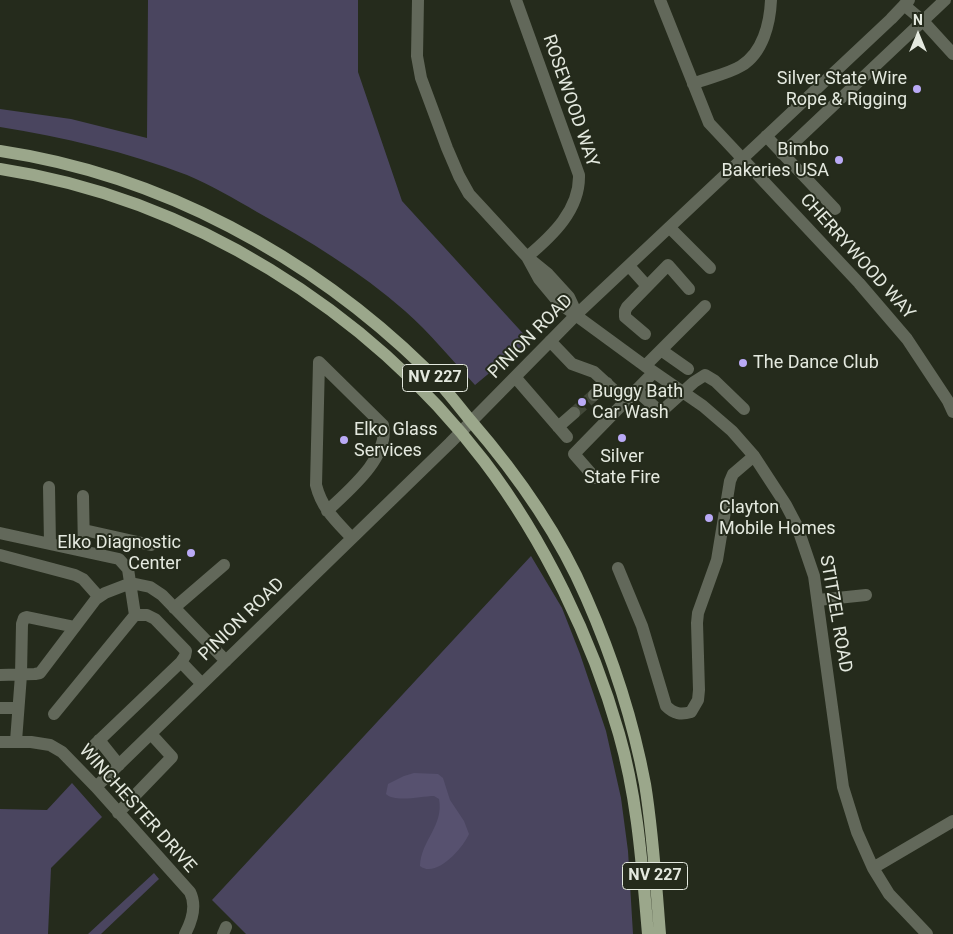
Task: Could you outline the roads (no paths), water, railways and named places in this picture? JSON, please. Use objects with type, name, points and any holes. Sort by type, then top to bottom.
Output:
[{"type":"main road","name":"NV 227","points":[[0,150],[109,176],[176,201],[231,226],[258,241],[323,282],[379,325],[429,371],[472,421],[509,466],[559,544],[587,598],[616,674],[637,747],[645,785],[656,877],[660,934]]},
{"type":"main road","name":"NV 227","points":[[0,168],[87,188],[140,206],[187,225],[272,270],[358,331],[389,357],[460,432],[504,488],[556,574],[598,671],[619,734],[629,773],[641,846],[648,934]]},
{"type":"street","name":"STITZEL ROAD","points":[[418,0],[417,56],[421,78],[447,148],[469,194],[527,257],[539,279],[559,303],[577,314],[703,406],[732,430],[754,456],[786,505],[797,526],[814,576],[843,787],[857,832],[873,868],[889,894],[927,934]]},
{"type":"street","name":"ROSEWOOD WAY","points":[[516,0],[579,176],[579,188],[575,201],[563,221],[543,244],[527,257]]},
{"type":"street","name":"CHERRYWOOD WAY","points":[[660,0],[709,123],[859,283],[907,339],[948,401],[953,412]]},
{"type":"street","points":[[693,84],[741,66],[751,57],[766,31],[771,0]]},
{"type":"street","points":[[782,154],[945,0]]},
{"type":"street","points":[[907,2],[953,54]]},
{"type":"street","name":"PINION ROAD","points":[[96,787],[472,421],[577,314],[907,2]]},
{"type":"street","points":[[766,136],[835,209]]},
{"type":"street","points":[[670,228],[710,268]]},
{"type":"street","points":[[646,334],[625,317],[625,312],[627,307],[647,286],[668,265],[689,289]]},
{"type":"street","points":[[629,266],[647,286]]},
{"type":"street","points":[[595,478],[574,454],[636,390],[661,350],[705,306]]},
{"type":"street","points":[[550,342],[572,364],[594,372],[617,393]]},
{"type":"street","points":[[661,350],[688,369]]},
{"type":"street","points":[[327,511],[351,488],[377,457],[385,432],[383,425],[319,362],[316,485],[319,499],[327,511],[352,538]]},
{"type":"street","points":[[636,390],[659,410],[665,409],[702,376],[709,376],[744,409]]},
{"type":"street","points":[[515,377],[568,437]]},
{"type":"street","points":[[594,395],[607,383]]},
{"type":"street","points":[[558,427],[574,413]]},
{"type":"street","points":[[618,568],[642,626],[666,706],[678,714],[691,712],[698,700],[699,690],[698,613],[717,560],[730,481],[733,474],[754,456]]},
{"type":"street","points":[[49,487],[50,544]]},
{"type":"street","points":[[83,496],[84,551]]},
{"type":"street","points":[[84,530],[151,545]]},
{"type":"street","points":[[0,533],[119,559],[128,569],[135,614],[54,714]]},
{"type":"street","points":[[0,555],[75,575],[83,579],[99,597]]},
{"type":"street","points":[[174,608],[224,565]]},
{"type":"street","points":[[0,675],[35,674],[42,671],[99,597],[131,583],[150,587],[162,595],[226,661]]},
{"type":"street","points":[[818,600],[866,595]]},
{"type":"street","points":[[89,750],[185,656],[186,651],[155,619],[147,614],[135,614]]},
{"type":"street","points":[[16,742],[21,675],[22,624],[24,618],[27,617],[75,627]]},
{"type":"street","points":[[181,662],[202,684]]},
{"type":"street","points":[[0,708],[18,708]]},
{"type":"street","points":[[118,813],[172,757],[151,734]]},
{"type":"street","points":[[99,740],[119,765]]},
{"type":"street","name":"WINCHESTER DRIVE","points":[[0,742],[31,742],[50,745],[62,752],[96,787],[190,892],[193,899],[193,909],[186,934]]},
{"type":"street","points":[[873,868],[953,821]]},
{"type":"tunnel","points":[[574,413],[594,395]]},
{"type":"place","name":"Silver State Wire Rope & Rigging","points":[[917,89]]},
{"type":"place","name":"Bimbo Bakeries USA","points":[[839,160]]},
{"type":"place","name":"The Dance Club","points":[[743,363]]},
{"type":"place","name":"Buggy Bath Car Wash","points":[[582,402]]},
{"type":"place","name":"Silver State Fire","points":[[622,438]]},
{"type":"place","name":"Elko Glass Services","points":[[344,440]]},
{"type":"place","name":"Clayton Mobile Homes","points":[[709,518]]},
{"type":"place","name":"Elko Diagnostic Center","points":[[191,553]]}]
